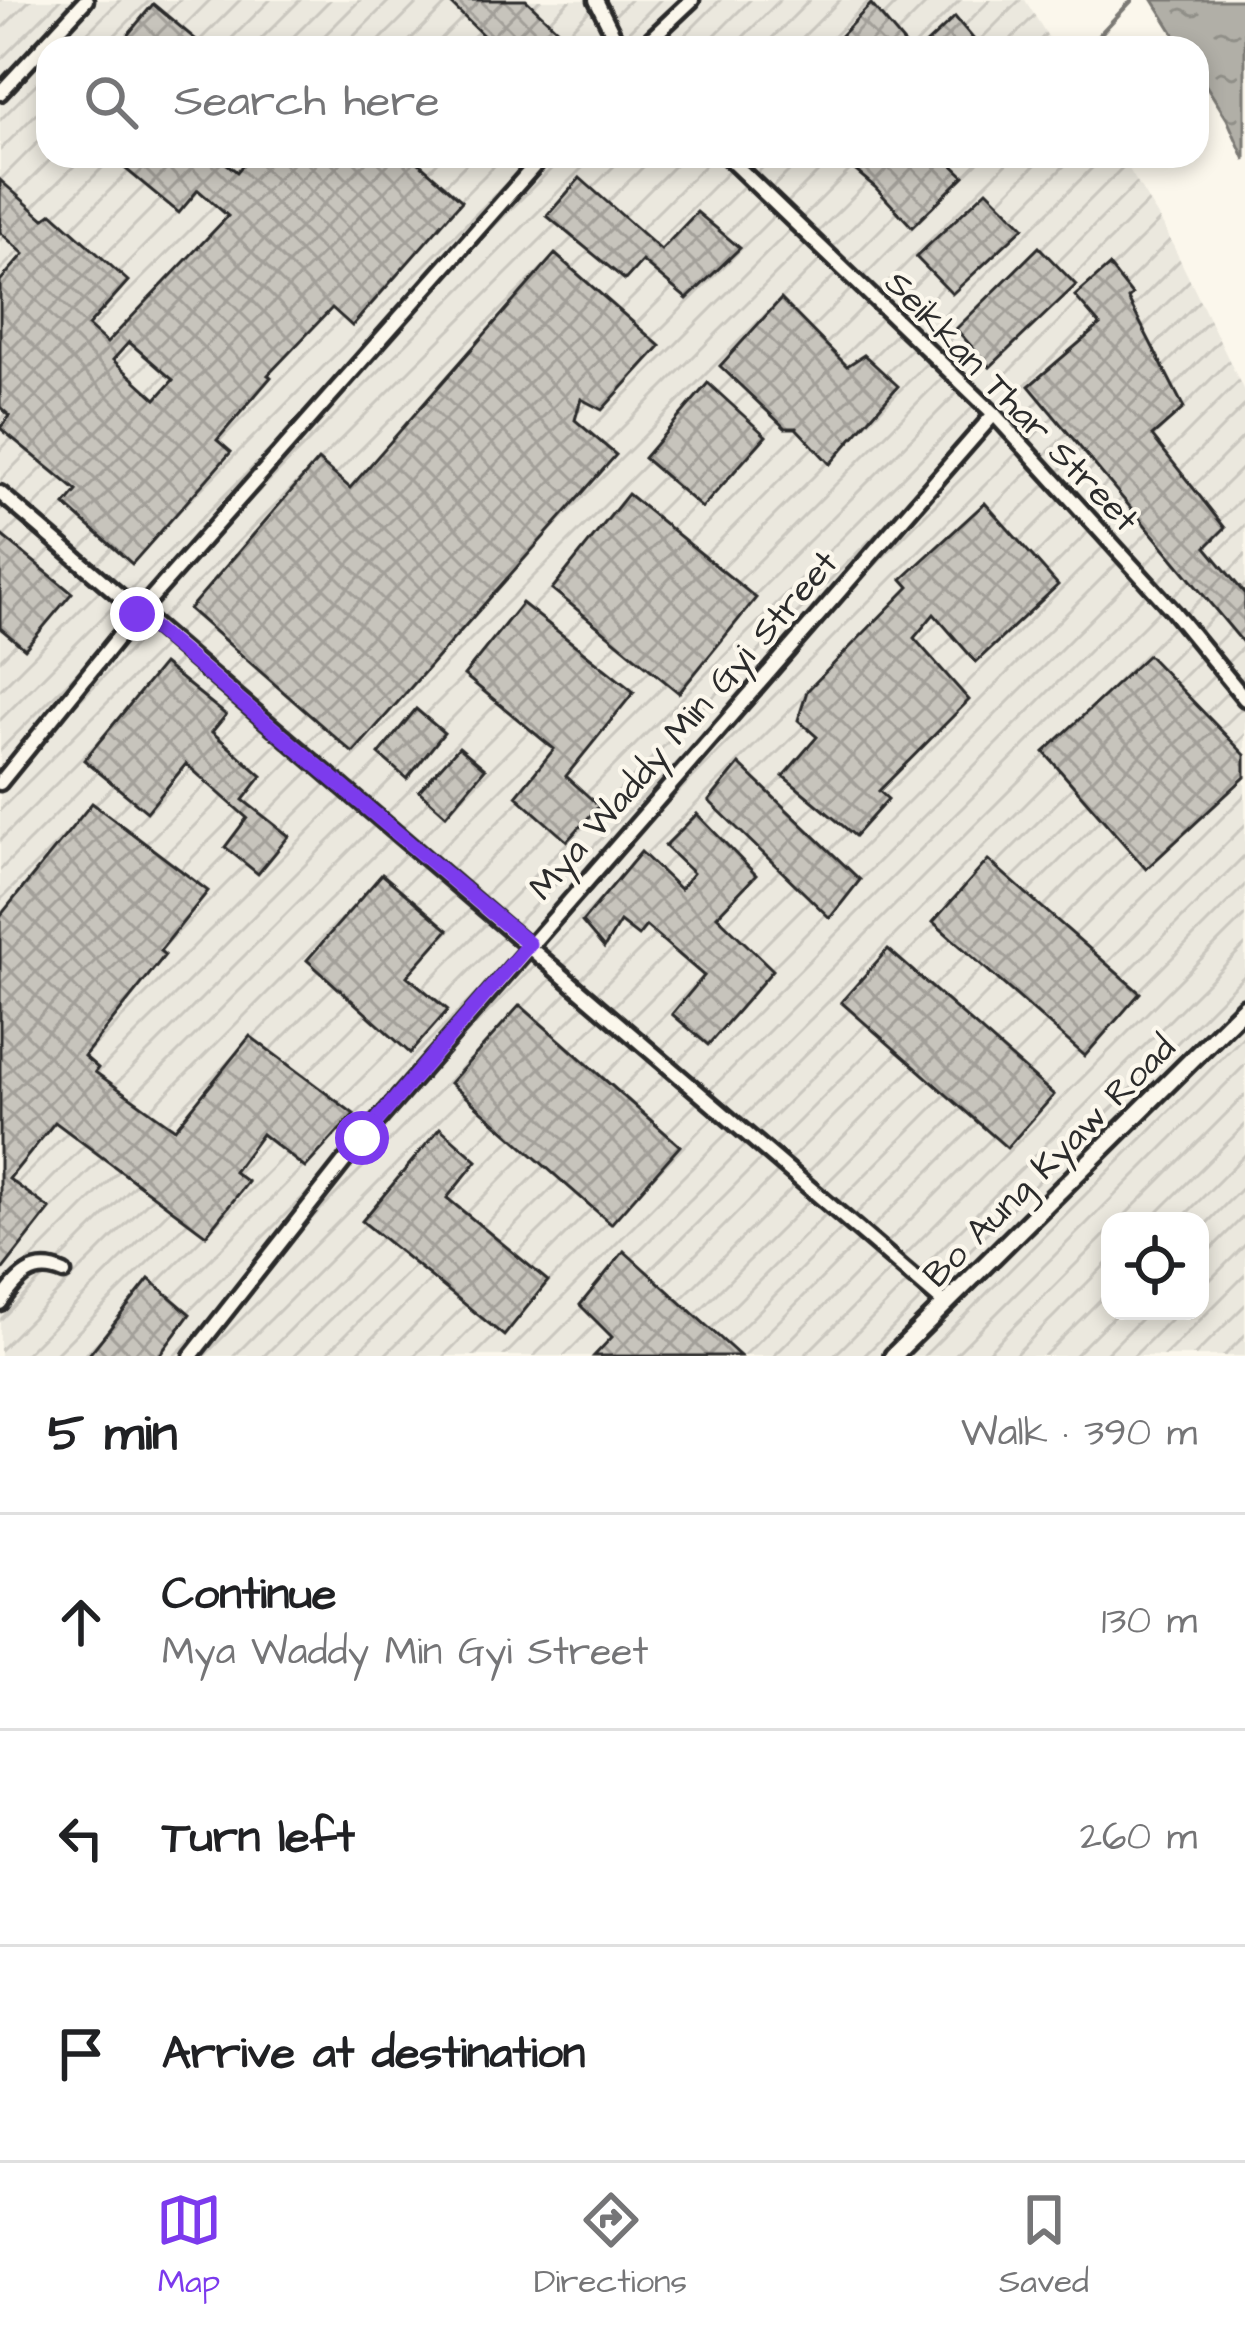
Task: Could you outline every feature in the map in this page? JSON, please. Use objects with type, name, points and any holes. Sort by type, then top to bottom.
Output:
[{"type":"street","points":[[53,36],[86,0]]},
{"type":"street","points":[[596,0],[614,36]]},
{"type":"street","points":[[654,36],[692,0]]},
{"type":"street","points":[[0,93],[36,54]]},
{"type":"street","points":[[0,783],[137,614],[532,168]]},
{"type":"street","name":"Seikkan Thar Street","points":[[738,168],[994,414],[1173,611],[1245,699]]},
{"type":"street","name":"Mya Waddy Min Gyi Street","points":[[191,1356],[362,1138],[994,414]]},
{"type":"street","points":[[0,493],[945,1304]]},
{"type":"street","name":"Bo Aung Kyaw Road","points":[[893,1356],[1245,1007]]},
{"type":"street","points":[[0,1303],[30,1270],[49,1266],[64,1273]]},
{"type":"shaded area","points":[[0,0],[1025,0],[1048,36],[36,36],[36,168],[1128,168],[1163,225],[1245,393],[1245,1356],[0,1356]]},
{"type":"water","points":[[1153,0],[1245,0],[1245,160],[1209,90],[1209,36],[1176,36]]},
{"type":"building","points":[[447,0],[526,0],[561,33],[558,36],[484,36]]},
{"type":"building","points":[[153,4],[192,36],[127,36]]},
{"type":"building","points":[[871,4],[898,36],[840,36]]},
{"type":"building","points":[[955,17],[971,36],[935,36]]},
{"type":"building","points":[[125,168],[232,168],[237,172],[240,168],[425,168],[462,201],[352,326],[332,308],[268,375],[271,377],[217,440],[231,452],[132,564],[65,505],[77,491],[0,428],[10,416],[0,407],[0,281],[24,254],[0,232],[0,180],[44,219],[52,213],[128,281],[88,326],[107,343],[228,216],[198,190],[179,213]],"holes":[[[129,342],[173,380],[156,399],[113,360]]]},
{"type":"building","points":[[852,168],[956,168],[964,176],[912,227]]},
{"type":"building","points":[[580,178],[661,250],[697,212],[740,248],[687,299],[642,261],[625,280],[547,216]]},
{"type":"building","points":[[987,190],[1024,227],[952,294],[916,257]]},
{"type":"building","points":[[1039,247],[1076,285],[990,367],[956,329]]},
{"type":"building","points":[[555,254],[660,346],[602,410],[581,399],[575,420],[616,455],[353,753],[189,609],[318,460],[350,488]]},
{"type":"building","points":[[1109,266],[1132,295],[1128,299],[1184,408],[1152,436],[1225,528],[1206,547],[1245,594],[1245,645],[1029,386],[1100,325],[1075,296]]},
{"type":"building","points":[[781,299],[847,366],[864,355],[898,386],[830,464],[796,428],[785,428],[720,366]]},
{"type":"building","points":[[708,383],[766,436],[702,508],[644,458]]},
{"type":"building","points":[[628,494],[756,598],[679,693],[552,589]]},
{"type":"building","points":[[985,503],[1058,585],[976,662],[934,614],[914,638],[969,700],[879,791],[888,799],[855,836],[783,776],[817,737],[798,720],[807,691],[909,587],[902,579]]},
{"type":"building","points":[[0,534],[72,593],[25,649],[0,628]]},
{"type":"building","points":[[522,603],[634,692],[566,776],[599,806],[567,841],[516,796],[554,749],[464,675]]},
{"type":"building","points":[[1148,655],[1245,755],[1245,777],[1146,869],[1044,752]]},
{"type":"building","points":[[163,664],[226,715],[212,732],[262,776],[243,800],[289,836],[258,874],[225,847],[247,818],[186,764],[147,812],[84,760]]},
{"type":"building","points":[[416,709],[444,733],[407,779],[379,754]]},
{"type":"building","points":[[459,747],[485,769],[446,815],[419,791]]},
{"type":"building","points":[[739,764],[860,880],[830,918],[709,801]]},
{"type":"building","points":[[92,803],[208,891],[160,951],[165,955],[84,1056],[98,1068],[95,1072],[175,1129],[250,1036],[354,1114],[305,1168],[262,1134],[234,1172],[248,1182],[206,1235],[55,1122],[9,1179],[50,1209],[0,1273],[0,916]]},
{"type":"building","points":[[697,814],[756,875],[717,916],[773,970],[708,1045],[672,1014],[704,976],[646,926],[638,936],[620,922],[604,948],[582,922],[641,852],[680,889],[693,873],[665,846]]},
{"type":"building","points":[[988,860],[1140,993],[1085,1056],[933,922]]},
{"type":"building","points":[[382,874],[448,930],[407,976],[448,1010],[410,1053],[307,960]]},
{"type":"building","points":[[888,949],[1054,1095],[1007,1148],[841,1002]]},
{"type":"building","points":[[520,1005],[680,1146],[611,1224],[450,1083]]},
{"type":"building","points":[[440,1128],[477,1161],[447,1198],[548,1281],[504,1336],[362,1221]]},
{"type":"building","points":[[624,1251],[740,1356],[594,1356],[612,1337],[580,1305]]},
{"type":"building","points":[[149,1279],[190,1314],[159,1356],[88,1356]]},
{"type":"waterway","points":[[1098,36],[1132,0]]},
{"type":"route","points":[[137,614],[529,944],[362,1138]]}]
